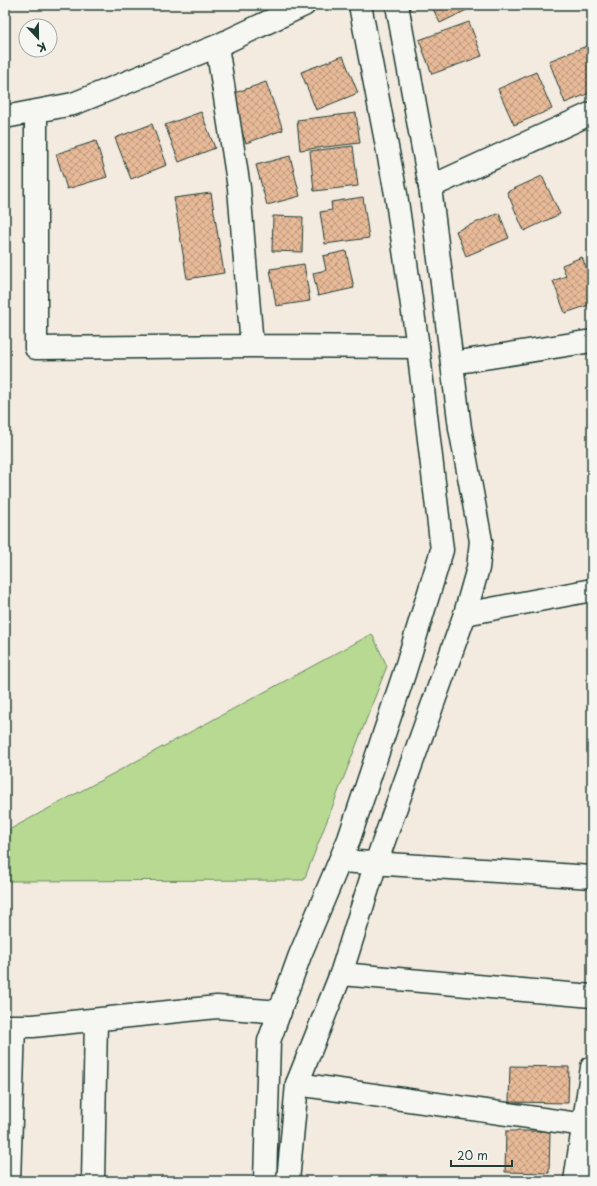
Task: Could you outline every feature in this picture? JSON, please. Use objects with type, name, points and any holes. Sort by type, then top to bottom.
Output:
[{"type":"street","points":[[5,117],[73,104],[217,46],[304,5]]},
{"type":"street","points":[[265,1181],[270,1041],[300,955],[349,839],[404,674],[442,550],[418,347],[396,194],[360,5]]},
{"type":"street","points":[[288,1181],[297,1084],[341,974],[376,863],[465,614],[478,568],[481,541],[460,428],[430,187],[397,5]]},
{"type":"street","points":[[217,46],[240,188],[252,346]]},
{"type":"street","points":[[36,111],[36,348],[252,346],[418,347]]},
{"type":"street","points":[[430,187],[592,113]]},
{"type":"street","points":[[452,363],[592,341]]},
{"type":"street","points":[[465,614],[592,590]]},
{"type":"street","points":[[340,861],[592,877]]},
{"type":"street","points":[[341,974],[592,996]]},
{"type":"street","points":[[9,1181],[10,1026],[33,1026],[217,1007],[280,1012]]},
{"type":"street","points":[[94,1181],[96,1020]]},
{"type":"street","points":[[575,1181],[588,1126],[592,1067]]},
{"type":"street","points":[[297,1084],[588,1126]]},
{"type":"green space","points":[[372,634],[387,666],[304,880],[5,881],[5,832]]},
{"type":"building","points":[[431,5],[477,5],[440,23]]},
{"type":"building","points":[[469,22],[482,56],[432,74],[419,40]]},
{"type":"building","points":[[589,45],[592,53],[592,92],[565,103],[549,61]]},
{"type":"building","points":[[343,56],[358,93],[316,110],[301,72]]},
{"type":"building","points":[[536,72],[552,109],[514,125],[498,89]]},
{"type":"building","points":[[266,82],[283,130],[246,143],[229,95]]},
{"type":"building","points":[[201,112],[215,148],[179,162],[165,125]]},
{"type":"building","points":[[356,113],[360,143],[300,150],[297,120]]},
{"type":"building","points":[[152,124],[167,165],[131,179],[115,138]]},
{"type":"building","points":[[96,141],[107,177],[67,189],[56,154]]},
{"type":"building","points":[[353,146],[358,186],[314,191],[310,151]]},
{"type":"building","points":[[290,156],[300,196],[267,205],[256,165]]},
{"type":"building","points":[[542,176],[560,214],[524,231],[507,192]]},
{"type":"building","points":[[211,193],[224,273],[187,279],[174,198]]},
{"type":"building","points":[[363,197],[369,238],[325,244],[320,212],[332,210],[331,202]]},
{"type":"building","points":[[499,213],[509,238],[466,256],[456,231]]},
{"type":"building","points":[[273,216],[303,217],[302,252],[272,251]]},
{"type":"building","points":[[346,251],[354,288],[318,296],[313,273],[326,270],[323,256]]},
{"type":"building","points":[[582,257],[592,283],[592,304],[565,313],[553,281],[566,276],[562,265]]},
{"type":"building","points":[[304,264],[310,301],[276,306],[270,269]]},
{"type":"building","points":[[510,1066],[569,1067],[568,1103],[509,1102]]},
{"type":"building","points":[[506,1131],[550,1131],[549,1173],[505,1172]]}]
